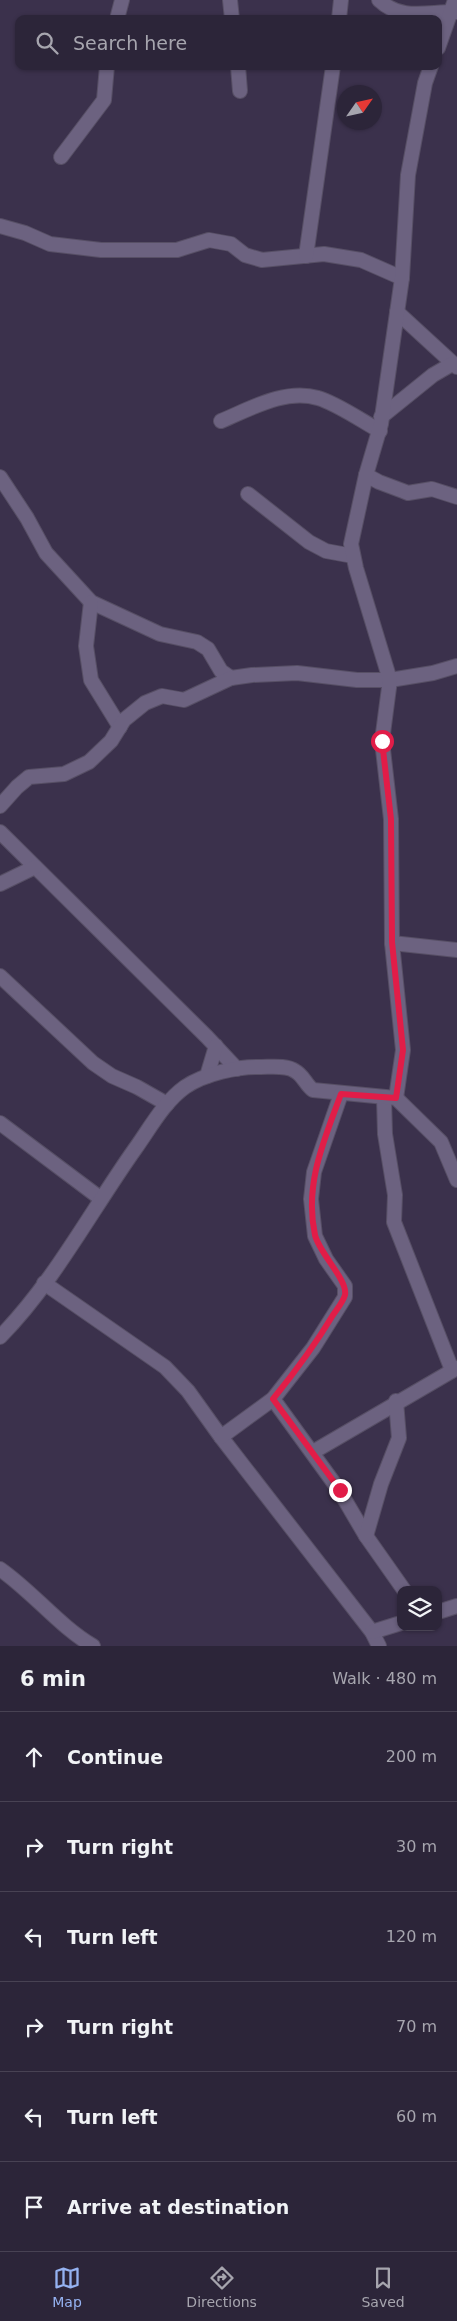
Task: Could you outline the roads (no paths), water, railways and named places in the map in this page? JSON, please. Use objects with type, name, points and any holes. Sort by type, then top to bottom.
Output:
[{"type":"street","points":[[118,15],[122,0]]},
{"type":"street","points":[[230,0],[232,15]]},
{"type":"street","points":[[339,15],[341,0]]},
{"type":"street","points":[[379,0],[386,7],[407,14],[418,15],[455,8]]},
{"type":"street","points":[[442,39],[455,8]]},
{"type":"street","points":[[61,157],[104,100],[107,70]]},
{"type":"street","points":[[238,70],[240,91]]},
{"type":"street","points":[[306,256],[332,70]]},
{"type":"street","points":[[313,1452],[396,1401],[454,1369],[394,1222],[395,1195],[385,1134],[390,1098],[403,1050],[392,942],[391,819],[382,741],[390,680],[352,556],[351,544],[366,475],[380,424],[402,278],[408,175],[425,83],[430,70]]},
{"type":"street","points":[[0,226],[25,233],[50,244],[101,250],[177,250],[209,240],[231,244],[245,255],[262,260],[324,254],[361,260],[402,278]]},
{"type":"street","points":[[380,424],[433,375],[455,365],[397,312]]},
{"type":"street","points":[[221,421],[272,400],[293,396],[318,398],[380,424]]},
{"type":"street","points":[[366,475],[403,491],[432,489],[457,497]]},
{"type":"street","points":[[0,477],[46,553],[91,602],[160,634],[197,642],[208,650],[221,671],[230,678]]},
{"type":"street","points":[[248,494],[309,542],[326,551],[352,556]]},
{"type":"street","points":[[91,602],[86,646],[91,680],[120,727]]},
{"type":"street","points":[[0,806],[29,777],[64,774],[89,762],[110,742],[124,720],[145,703],[162,696],[184,700],[230,678],[252,675],[297,673],[357,680],[390,680],[433,673],[457,666]]},
{"type":"street","points":[[0,832],[237,1069]]},
{"type":"street","points":[[0,884],[35,867]]},
{"type":"street","points":[[392,942],[457,950]]},
{"type":"street","points":[[0,976],[93,1063],[112,1076],[137,1087],[167,1104]]},
{"type":"street","points":[[207,1076],[216,1046]]},
{"type":"street","points":[[0,1337],[14,1323],[44,1283],[100,1198],[167,1104],[185,1087],[207,1076],[254,1066],[291,1069],[297,1072],[313,1090],[390,1098],[441,1142],[457,1180]]},
{"type":"street","points":[[221,1437],[273,1399],[313,1348],[345,1296],[345,1286],[326,1259],[315,1236],[311,1199],[314,1172],[341,1094]]},
{"type":"street","points":[[0,1123],[100,1198]]},
{"type":"street","points":[[44,1283],[165,1367],[188,1391],[221,1437],[372,1632],[379,1646]]},
{"type":"street","points":[[273,1399],[340,1490],[366,1536],[401,1586]]},
{"type":"street","points":[[366,1536],[381,1484],[399,1438],[396,1401]]},
{"type":"street","points":[[0,1569],[22,1585],[80,1638],[93,1646]]},
{"type":"street","points":[[442,1611],[457,1606]]},
{"type":"street","points":[[372,1632],[397,1624]]}]
